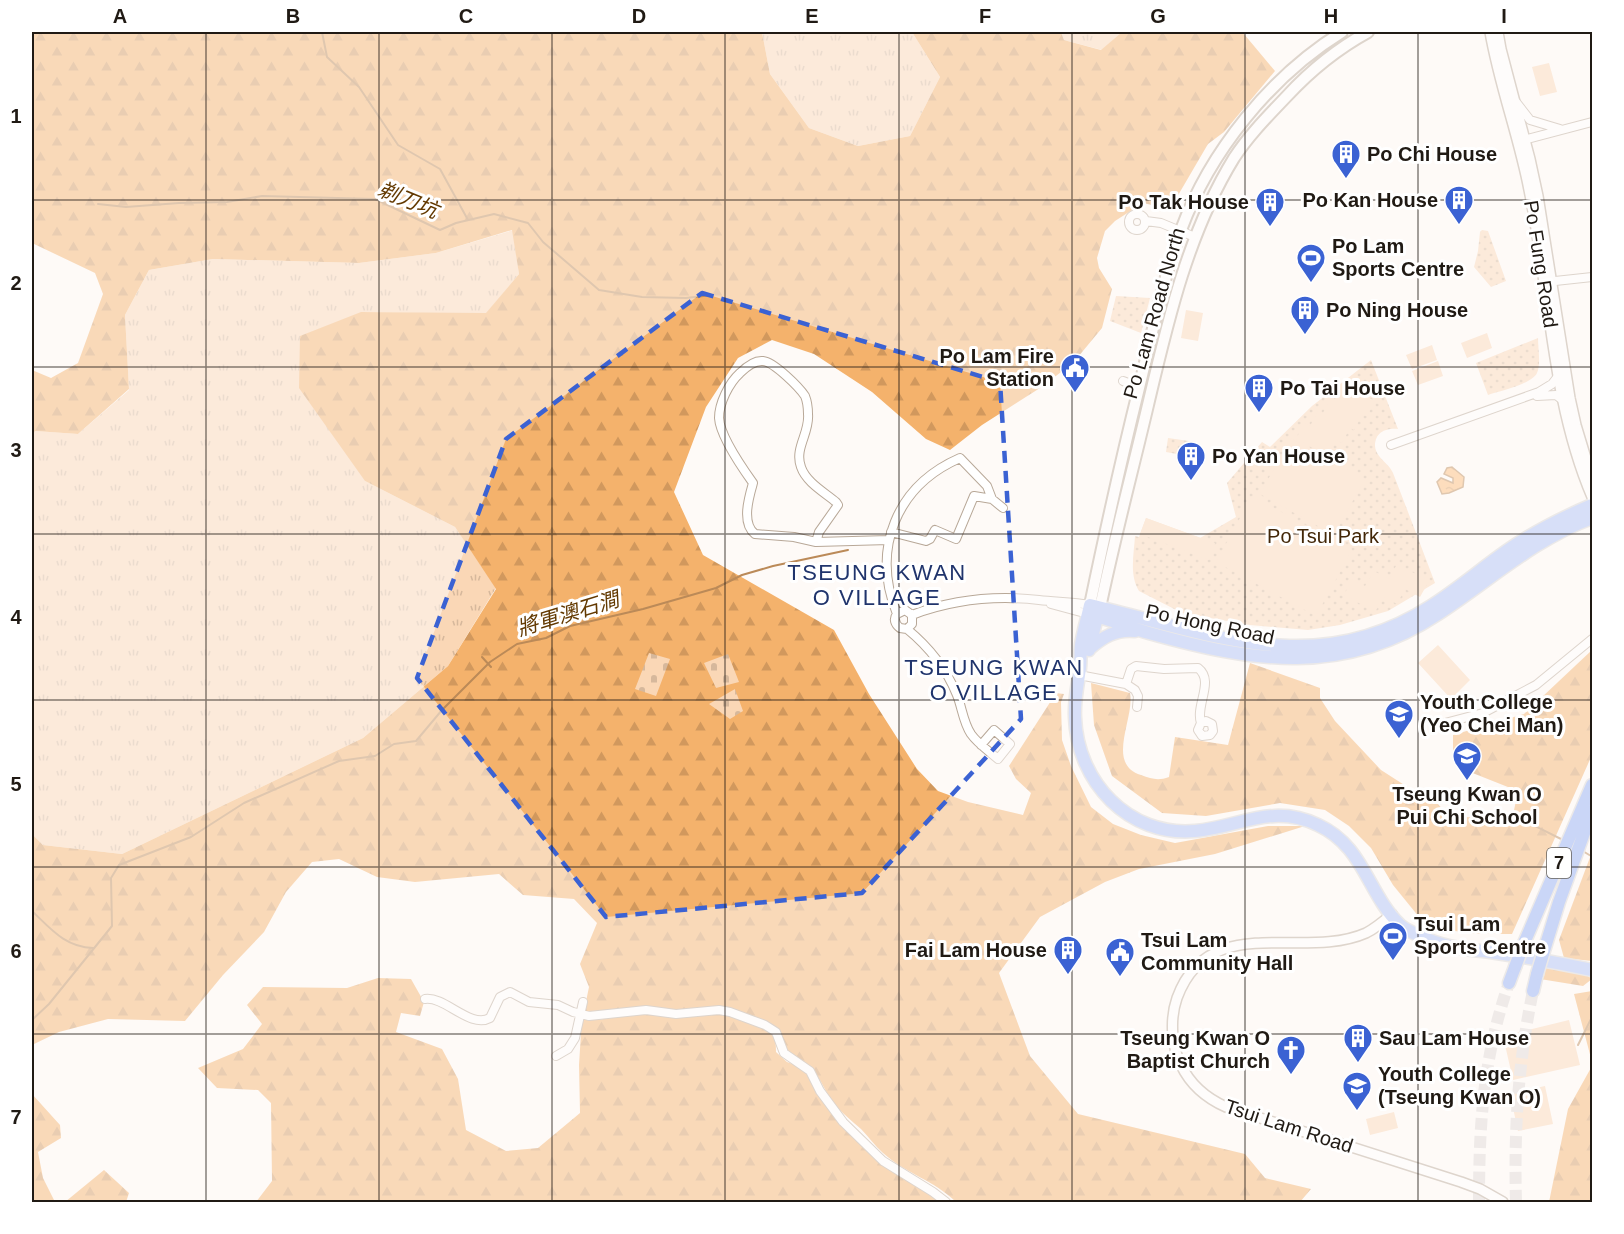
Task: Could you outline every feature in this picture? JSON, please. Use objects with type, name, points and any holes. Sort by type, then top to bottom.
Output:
[{"type":"highway","name":"7","points":[[1509,983],[1593,785]]},
{"type":"highway","name":"7","points":[[1533,991],[1559,902],[1593,811]]},
{"type":"main road","name":"Po Lam Road North","points":[[1080,670],[1089,649],[1094,611],[1139,387],[1161,294],[1181,230],[1214,165],[1264,98],[1306,57],[1342,32]]},
{"type":"main road","name":"Po Lam Road North","points":[[1368,32],[1321,63],[1256,129],[1235,157],[1213,197],[1196,237],[1165,333],[1094,611],[1080,647],[1075,717],[1080,748],[1098,787],[1117,807],[1142,822],[1169,831],[1202,830],[1270,815],[1285,815],[1308,821],[1332,832],[1352,851],[1383,903],[1403,927],[1447,947],[1511,955],[1593,970]]},
{"type":"main road","name":"Po Hong Road","points":[[1094,611],[1251,644],[1305,648],[1345,642],[1382,632],[1418,614],[1518,543],[1593,505]]},
{"type":"main road","name":"Po Hong Road","points":[[1094,611],[1148,633],[1228,651],[1272,658],[1315,658],[1364,649],[1394,639],[1427,622],[1530,549],[1564,530],[1593,518]]},
{"type":"main road","points":[[1089,649],[1103,638],[1119,631],[1148,633]]},
{"type":"street","name":"Po Fung Road","points":[[1490,32],[1499,73],[1522,140]]},
{"type":"street","name":"Po Fung Road","points":[[1498,32],[1516,102],[1531,199],[1572,405],[1593,478]]},
{"type":"street","points":[[1516,102],[1530,120],[1561,129]]},
{"type":"street","points":[[1522,140],[1593,122]]},
{"type":"street","points":[[1146,221],[1161,223],[1196,237]]},
{"type":"street","points":[[1548,281],[1593,277]]},
{"type":"street","name":"Po Fung Road","points":[[1548,281],[1564,401],[1579,464],[1593,497]]},
{"type":"street","points":[[816,542],[819,532],[838,505],[808,479],[799,461],[799,451],[808,421],[805,397],[773,364],[764,361],[753,363],[741,371],[729,386],[719,418],[740,465],[753,483],[747,502],[749,528],[755,534],[794,537],[816,542],[890,536],[926,541],[930,539],[935,530],[956,539],[974,496],[992,499]]},
{"type":"street","points":[[1390,445],[1521,399],[1549,387],[1559,375]]},
{"type":"street","points":[[1124,381],[1139,387]]},
{"type":"street","points":[[1521,399],[1554,394],[1564,401]]},
{"type":"street","points":[[981,745],[967,728],[957,695],[944,669],[921,641],[907,629],[900,628],[896,624],[897,614],[886,577],[886,554],[890,536],[901,509],[915,489],[932,473],[960,458],[987,486],[992,499],[1003,508]]},
{"type":"street","name":"Po Hong Road","points":[[912,615],[942,605],[1000,597],[1038,600],[1094,611]]},
{"type":"street","points":[[897,614],[905,610],[912,615],[912,624],[907,629]]},
{"type":"street","points":[[1441,724],[1483,713],[1527,690],[1593,639]]},
{"type":"street","points":[[1126,684],[1131,669],[1136,666],[1164,669],[1198,668],[1204,673],[1206,681],[1199,717],[1201,723]]},
{"type":"street","points":[[1080,670],[1126,684],[1137,693],[1137,707]]},
{"type":"street","name":"Tsui Lam Road","points":[[1392,914],[1377,927],[1355,936],[1323,942],[1242,944],[1226,948],[1206,959],[1185,980],[1176,1000],[1173,1034],[1179,1060],[1186,1075],[1210,1100],[1469,1184],[1503,1203]]},
{"type":"street","points":[[425,999],[434,999],[457,1012],[484,1021],[491,1017],[502,995],[510,992],[529,1002],[558,1005],[581,1015],[597,1016],[646,1010],[676,1014],[718,1010],[730,1012],[770,1027],[776,1032],[779,1045],[785,1055],[810,1071],[822,1094],[843,1122],[882,1161],[933,1192],[946,1203]]},
{"type":"street","points":[[556,1056],[568,1049],[574,1038],[583,1002]]},
{"type":"highlighted area","points":[[702,293],[1000,382],[1021,719],[862,893],[606,917],[417,678],[506,439]]},
{"type":"green space","points":[[32,32],[762,32],[770,74],[809,128],[858,146],[910,136],[940,77],[912,32],[1061,32],[1064,40],[1101,50],[1122,32],[1236,32],[1244,34],[1275,71],[1224,132],[1208,144],[1170,209],[1143,203],[1115,221],[1105,231],[1097,258],[1099,268],[1112,289],[1102,328],[1073,363],[1040,388],[982,425],[950,450],[926,439],[872,392],[814,354],[772,340],[738,358],[706,407],[674,492],[703,555],[834,630],[869,694],[917,769],[938,791],[968,802],[1023,815],[1031,793],[1016,779],[1009,766],[1056,693],[1064,694],[1061,702],[1062,740],[1071,766],[1091,807],[1113,824],[1141,835],[1175,843],[1268,826],[1305,826],[1215,854],[1139,869],[1105,882],[1040,917],[999,973],[1030,1056],[1078,1114],[1245,1154],[1265,1178],[1311,1189],[1300,1202],[956,1202],[939,1188],[883,1153],[834,1104],[812,1069],[789,1054],[783,1045],[782,1038],[734,1010],[637,1007],[597,1013],[584,1011],[589,987],[580,964],[597,923],[574,899],[523,895],[499,874],[415,882],[377,877],[339,859],[312,862],[286,892],[264,932],[223,975],[185,1021],[108,1019],[59,1032],[32,1045],[32,834],[43,845],[122,854],[363,738],[448,666],[496,589],[455,527],[365,481],[299,388],[300,336],[361,312],[486,313],[519,274],[512,230],[436,253],[359,263],[213,259],[149,270],[125,315],[129,389],[78,434],[35,431],[32,437],[32,370],[51,378],[78,363],[103,294],[95,273],[32,243]]},
{"type":"green space","points":[[762,32],[912,32],[940,77],[910,136],[858,146],[809,128],[770,74]]},
{"type":"green space","points":[[1061,32],[1122,32],[1102,50],[1064,40]]},
{"type":"green space","points":[[1549,63],[1557,92],[1540,96],[1532,67]]},
{"type":"green space","points":[[513,230],[519,274],[486,314],[361,312],[365,481],[455,527],[496,588],[448,666],[363,738],[122,854],[43,845],[32,834],[32,437],[35,431],[78,434],[129,390],[125,315],[149,270],[213,259],[359,263],[436,253]]},
{"type":"green space","points":[[1482,230],[1488,231],[1506,281],[1491,287],[1474,267]]},
{"type":"green space","points":[[1116,296],[1150,298],[1141,333],[1110,321]]},
{"type":"green space","points":[[1186,310],[1203,313],[1198,341],[1181,338]]},
{"type":"green space","points":[[1487,333],[1492,348],[1467,358],[1461,343]]},
{"type":"green space","points":[[1538,338],[1539,365],[1534,377],[1515,387],[1488,395],[1476,363]]},
{"type":"green space","points":[[1432,345],[1437,360],[1412,369],[1406,355]]},
{"type":"green space","name":"Po Tsui Park","points":[[1371,360],[1398,429],[1385,430],[1379,434],[1375,441],[1376,450],[1393,473],[1435,583],[1388,611],[1340,625],[1308,630],[1250,625],[1182,613],[1139,591],[1133,571],[1135,536],[1139,537],[1146,518],[1200,538],[1236,517],[1227,483],[1262,442],[1270,447],[1312,406]]},
{"type":"green space","points":[[1438,361],[1443,376],[1418,385],[1412,371]]},
{"type":"green space","points":[[1343,384],[1375,401],[1367,416],[1362,415],[1354,430],[1350,428],[1342,443],[1336,440],[1327,456],[1296,439],[1304,423],[1310,426],[1318,411],[1323,413],[1331,397],[1335,399]]},
{"type":"green space","points":[[1168,438],[1196,442],[1193,457],[1166,452]]},
{"type":"green space","points":[[1291,438],[1365,479],[1334,535],[1260,494]]},
{"type":"green space","points":[[1252,496],[1352,550],[1316,616],[1216,562]]},
{"type":"green space","points":[[1146,518],[1215,543],[1209,560],[1140,534]]},
{"type":"green space","points":[[1397,564],[1429,581],[1420,597],[1405,589],[1397,604],[1384,597],[1375,612],[1344,595],[1352,579],[1365,586],[1374,571],[1389,579]]},
{"type":"green space","points":[[1438,645],[1470,680],[1451,699],[1418,663]]},
{"type":"green space","points":[[1592,650],[1592,755],[1512,934],[1476,934],[1448,930],[1419,917],[1393,885],[1371,848],[1349,826],[1325,810],[1280,803],[1206,816],[1162,813],[1112,776],[1094,725],[1091,683],[1130,693],[1123,751],[1125,761],[1130,769],[1141,775],[1155,779],[1169,777],[1175,737],[1228,745],[1250,663],[1320,688],[1320,698],[1335,721],[1381,770],[1409,788],[1418,801],[1437,803],[1457,825],[1466,817],[1512,820],[1518,791],[1470,772],[1453,754],[1453,735],[1524,714]]},
{"type":"green space","points":[[649,653],[670,659],[656,696],[635,689]]},
{"type":"green space","points":[[728,654],[739,682],[716,688],[704,663]]},
{"type":"green space","points":[[735,689],[743,711],[730,719],[709,704]]},
{"type":"green space","points":[[1592,852],[1592,961],[1564,958],[1559,940]]},
{"type":"green space","points":[[1546,964],[1581,971],[1592,979],[1583,986],[1540,979]]},
{"type":"green space","points":[[378,978],[411,979],[424,1002],[420,1016],[401,1013],[396,1032],[442,1049],[458,1079],[466,1130],[506,1151],[538,1148],[580,1113],[579,1065],[582,1017],[597,1020],[638,1014],[719,1013],[753,1024],[770,1033],[775,1039],[776,1052],[787,1062],[801,1067],[808,1074],[816,1089],[878,1158],[947,1202],[256,1202],[272,1181],[271,1103],[258,1090],[217,1088],[198,1068],[243,1049],[262,1024],[247,1005],[263,987],[347,988]]},
{"type":"green space","points":[[1592,991],[1592,1062],[1574,994]]},
{"type":"green space","points":[[1569,1020],[1580,1065],[1513,1080],[1503,1036]]},
{"type":"green space","points":[[1592,1066],[1592,1202],[1549,1202],[1568,1109]]},
{"type":"green space","points":[[1545,1086],[1553,1124],[1518,1131],[1510,1094]]},
{"type":"green space","points":[[32,1094],[60,1125],[61,1138],[38,1152],[43,1178],[55,1202],[32,1202]]},
{"type":"green space","points":[[1394,1112],[1398,1128],[1370,1135],[1366,1119]]},
{"type":"green space","points":[[104,1170],[129,1193],[126,1202],[65,1202]]},
{"type":"water","points":[[1452,467],[1464,477],[1463,487],[1442,494],[1437,482],[1441,478],[1453,483],[1453,478],[1444,474],[1447,468]]},
{"type":"waterway","points":[[322,32],[327,57],[359,87],[398,145],[440,169],[468,220]]},
{"type":"waterway","name":"剃刀坑","points":[[98,204],[126,207],[227,202],[262,196],[375,199],[440,230],[456,223],[494,214],[528,223],[543,242],[599,290],[642,297],[686,298],[712,295]]},
{"type":"waterway","name":"將軍澳石澗","points":[[32,1020],[49,1004],[112,926],[111,878],[119,865],[191,837],[244,803],[339,761],[375,756],[394,744],[416,741],[442,710],[490,662],[517,644],[546,638],[570,626],[643,609],[716,588],[742,575],[773,566],[848,550]]},
{"type":"waterway","name":"將軍澳石澗","points":[[482,657],[491,667]]},
{"type":"waterway","points":[[1513,815],[1563,840]]},
{"type":"waterway","points":[[1581,850],[1592,859]]},
{"type":"waterway","points":[[32,911],[66,941],[93,948]]},
{"type":"waterway","points":[[1578,1045],[1592,1017]]},
{"type":"tunnel","points":[[1479,1202],[1484,1091],[1493,1038],[1509,983]]},
{"type":"tunnel","points":[[1516,1202],[1518,1096],[1533,991]]},
{"type":"place","name":"Po Chi House","points":[[1346,180]]},
{"type":"place","name":"Po Kan House","points":[[1459,226]]},
{"type":"place","name":"Po Tak House","points":[[1270,228]]},
{"type":"place","name":"Po Lam Sports Centre","points":[[1311,284]]},
{"type":"place","name":"Po Ning House","points":[[1305,336]]},
{"type":"place","name":"Po Lam Fire Station","points":[[1075,394]]},
{"type":"place","name":"Po Tai House","points":[[1259,414]]},
{"type":"place","name":"Po Yan House","points":[[1191,482]]},
{"type":"place","name":"Youth College (Yeo Chei Man)","points":[[1399,740]]},
{"type":"place","name":"Tseung Kwan O Pui Chi School","points":[[1467,782]]},
{"type":"place","name":"Tsui Lam Sports Centre","points":[[1393,962]]},
{"type":"place","name":"Fai Lam House","points":[[1068,976]]},
{"type":"place","name":"Tsui Lam Community Hall","points":[[1120,978]]},
{"type":"place","name":"Sau Lam House","points":[[1358,1064]]},
{"type":"place","name":"Tseung Kwan O Baptist Church","points":[[1291,1076]]},
{"type":"place","name":"Youth College (Tseung Kwan O)","points":[[1357,1112]]},
{"type":"district","name":"TSEUNG KWAN O VILLAGE","points":[[877,584]]},
{"type":"district","name":"TSEUNG KWAN O VILLAGE","points":[[994,680]]}]
